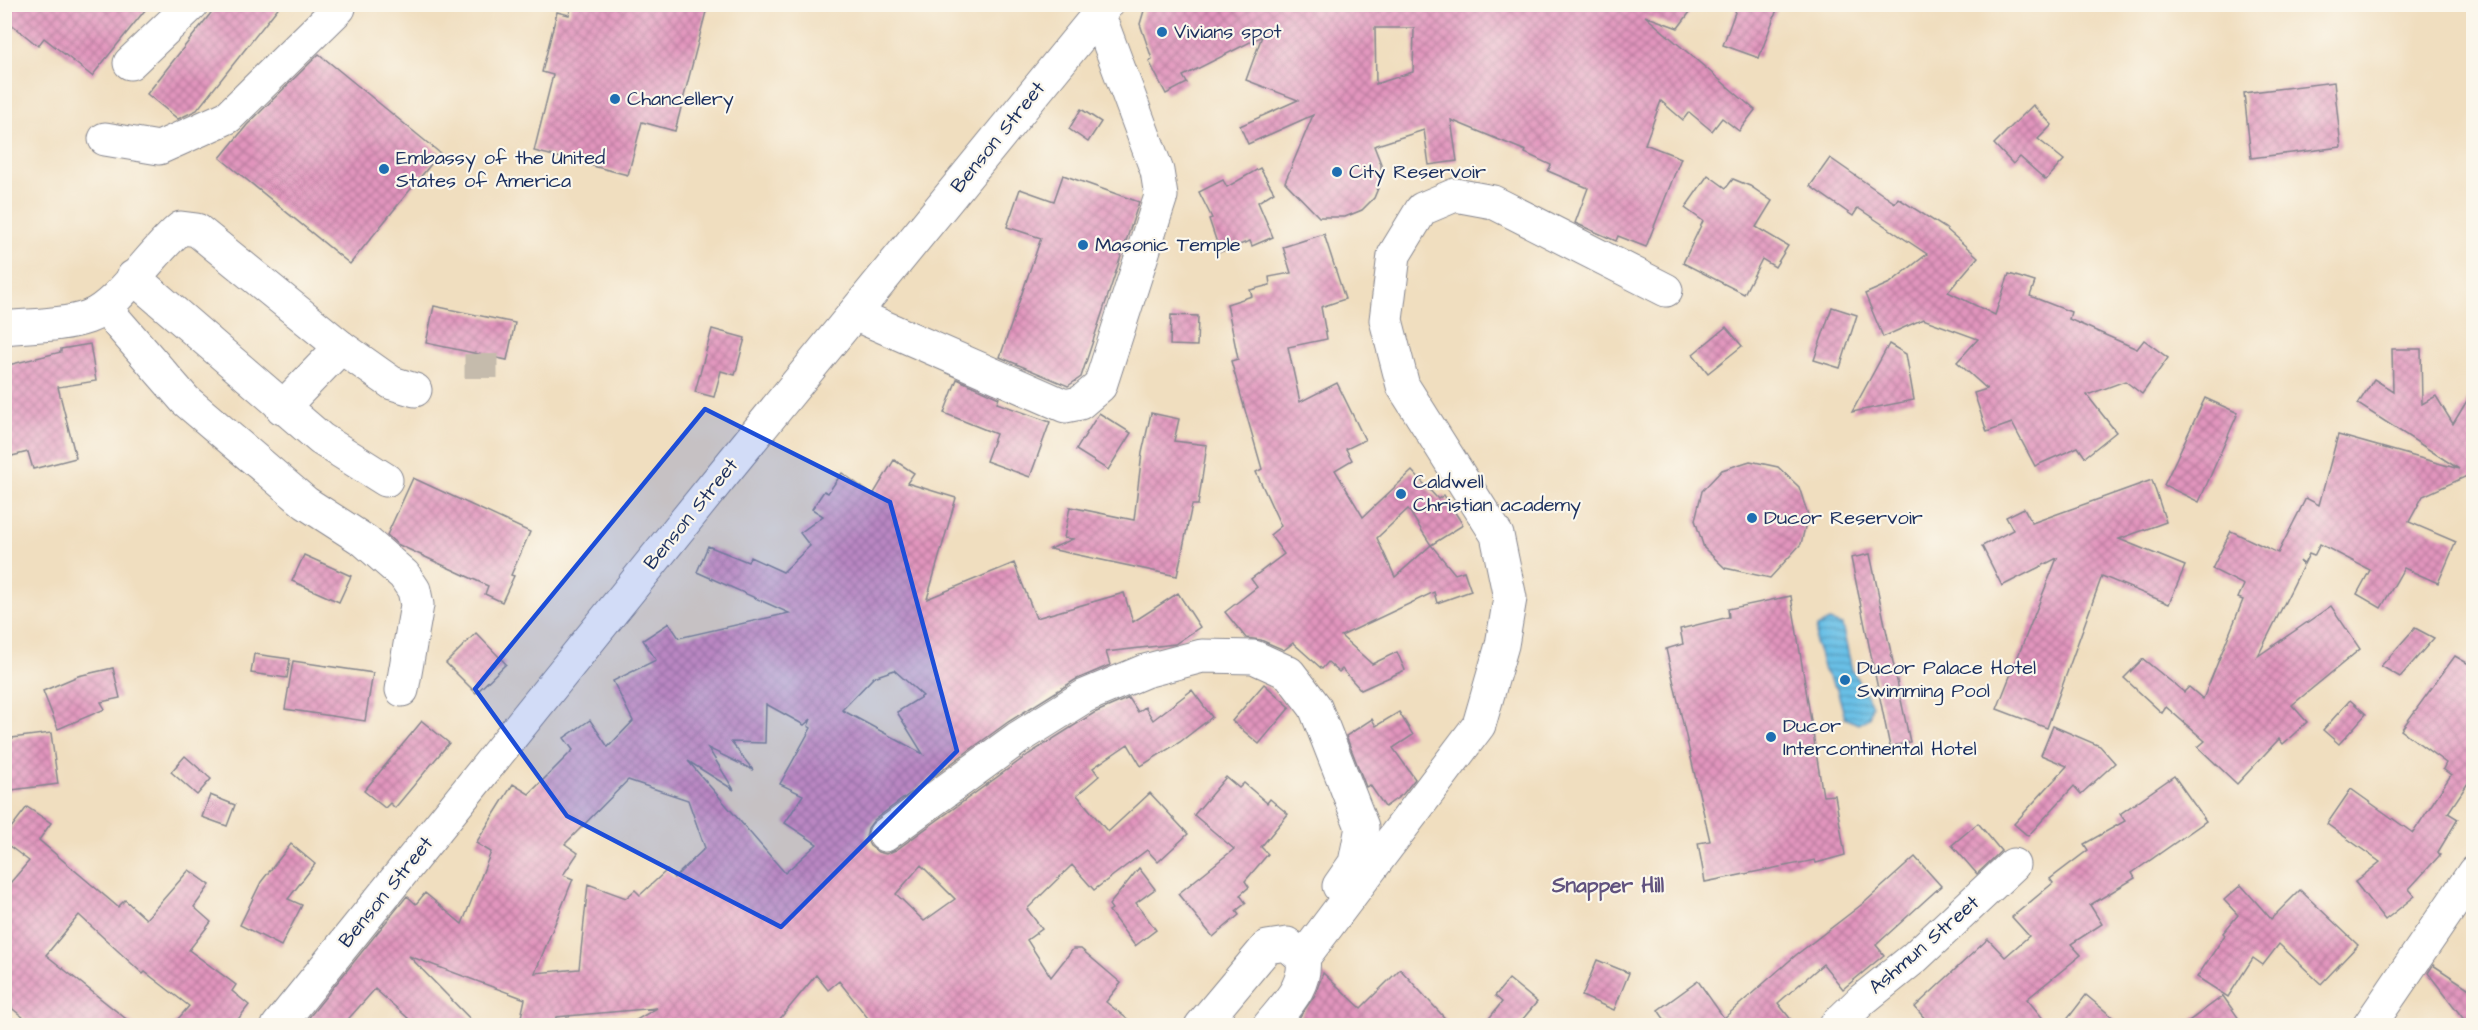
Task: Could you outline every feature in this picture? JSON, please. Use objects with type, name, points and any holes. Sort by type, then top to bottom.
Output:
[{"type":"street","points":[[130,63],[192,4]]},
{"type":"street","points":[[105,139],[159,148],[228,117],[339,8]]},
{"type":"street","points":[[854,314],[1065,406],[1080,403],[1100,386],[1161,196],[1154,162],[1103,9]]},
{"type":"street","name":"Benson Street","points":[[278,1026],[1103,9]]},
{"type":"street","points":[[1300,954],[1479,725],[1502,645],[1510,597],[1497,535],[1403,386],[1386,320],[1394,255],[1422,209],[1455,195],[1493,202],[1666,290]]},
{"type":"street","points":[[4,328],[88,317],[105,308],[166,239],[181,228],[197,230],[340,347],[392,383],[415,390]]},
{"type":"street","points":[[133,277],[282,408],[321,439],[386,480]]},
{"type":"street","points":[[105,308],[185,400],[306,503],[365,541],[404,575],[414,590],[417,605],[402,690]]},
{"type":"street","points":[[282,408],[340,347]]},
{"type":"street","points":[[885,835],[1018,738],[1084,696],[1145,671],[1202,656],[1254,657],[1289,673],[1315,707],[1362,827],[1355,862],[1300,954],[1303,979],[1297,992],[1269,1026]]},
{"type":"street","name":"Ashmun Street","points":[[1835,1026],[1862,1000],[1914,958],[2013,865]]},
{"type":"street","points":[[2369,1026],[2474,872]]},
{"type":"street","points":[[1201,1026],[1267,947],[1287,944],[1300,954]]},
{"type":"highlighted area","points":[[705,409],[890,502],[957,751],[781,927],[567,816],[475,689]]},
{"type":"water","name":"Ducor Palace Hotel Swimming Pool","points":[[1829,621],[1842,625],[1852,670],[1872,705],[1869,718],[1858,724],[1845,718],[1837,689],[1824,671],[1815,642],[1817,627]]},
{"type":"building","points":[[4,4],[150,4],[92,76],[44,38],[38,46],[4,18]]},
{"type":"building","points":[[218,4],[281,4],[197,110],[178,119],[147,94]]},
{"type":"building","name":"Chancellery","points":[[572,4],[708,4],[675,131],[642,122],[628,175],[534,151],[553,75],[542,72],[557,12],[569,15]]},
{"type":"building","points":[[1146,4],[1696,4],[1678,28],[1645,16],[1755,110],[1739,131],[1722,118],[1712,131],[1689,112],[1683,120],[1661,101],[1645,144],[1681,158],[1646,247],[1618,236],[1616,241],[1575,223],[1588,188],[1548,171],[1551,165],[1525,153],[1526,151],[1451,120],[1457,161],[1429,165],[1424,130],[1374,146],[1381,164],[1381,181],[1374,198],[1362,210],[1345,217],[1319,217],[1285,182],[1313,115],[1248,144],[1240,126],[1298,100],[1246,80],[1262,36],[1183,76],[1187,83],[1166,94],[1149,61],[1152,59],[1140,24]],"holes":[[[1375,28],[1414,28],[1413,72],[1376,84]]]},
{"type":"building","points":[[1738,4],[1779,4],[1759,58],[1723,45]]},
{"type":"building","points":[[319,54],[440,153],[350,264],[220,158],[247,125]]},
{"type":"building","points":[[2334,82],[2341,147],[2251,158],[2244,93]]},
{"type":"building","points":[[2033,105],[2052,125],[2038,139],[2064,160],[2046,180],[2020,157],[2013,164],[1994,144]]},
{"type":"building","points":[[1081,109],[1101,122],[1088,142],[1069,129]]},
{"type":"building","points":[[1830,158],[1895,203],[1898,198],[1945,228],[1978,257],[1948,292],[1995,315],[2009,274],[2035,282],[2030,296],[2071,312],[2069,319],[2137,349],[2144,340],[2168,358],[2142,394],[2125,381],[2087,395],[2116,432],[2085,457],[2078,447],[2035,466],[2012,423],[1987,432],[1974,393],[1987,389],[1957,362],[1978,339],[1923,319],[1883,337],[1865,294],[1890,283],[1927,254],[1858,208],[1853,216],[1810,186]]},
{"type":"building","points":[[1260,168],[1274,192],[1258,202],[1273,237],[1252,246],[1250,241],[1220,252],[1209,219],[1212,218],[1199,192],[1223,180],[1227,187]]},
{"type":"building","name":"Masonic Temple","points":[[1063,175],[1139,202],[1081,377],[1068,386],[1000,357],[1041,238],[1007,227],[1020,189],[1054,201]]},
{"type":"building","points":[[1708,175],[1726,188],[1733,179],[1750,186],[1772,201],[1756,227],[1788,246],[1775,267],[1762,259],[1744,294],[1683,263],[1703,221],[1685,208]]},
{"type":"building","points":[[1324,234],[1345,299],[1321,307],[1327,339],[1288,347],[1300,402],[1337,383],[1365,440],[1346,449],[1352,460],[1335,470],[1363,517],[1412,471],[1438,499],[1444,495],[1463,525],[1431,545],[1455,574],[1464,571],[1471,591],[1437,603],[1434,592],[1341,636],[1372,664],[1397,652],[1405,670],[1361,690],[1342,669],[1339,672],[1328,662],[1322,669],[1293,643],[1284,650],[1261,640],[1246,638],[1225,612],[1257,587],[1251,579],[1284,554],[1270,535],[1281,526],[1256,472],[1262,469],[1231,361],[1238,359],[1227,304],[1252,296],[1250,290],[1270,285],[1269,277],[1291,273],[1283,247]],"holes":[[[1408,509],[1431,545],[1395,577],[1377,538]]]},
{"type":"building","points":[[434,306],[515,323],[507,360],[426,343]]},
{"type":"building","points":[[1832,307],[1857,315],[1840,368],[1814,360]]},
{"type":"building","points":[[1171,315],[1198,316],[1197,346],[1170,345]]},
{"type":"building","points":[[1726,327],[1742,346],[1708,373],[1693,354]]},
{"type":"building","points":[[712,329],[745,338],[735,375],[721,371],[714,397],[695,392]]},
{"type":"building","points":[[90,344],[96,381],[58,387],[76,458],[33,469],[28,452],[4,458],[4,366],[61,352],[61,349]]},
{"type":"building","points":[[1889,344],[1906,354],[1914,400],[1852,412]]},
{"type":"building","points":[[2392,349],[2421,349],[2422,404],[2436,396],[2453,424],[2474,389],[2474,478],[2469,475],[2423,496],[2409,522],[2456,542],[2438,583],[2404,568],[2381,608],[2357,594],[2370,570],[2320,544],[2314,556],[2309,554],[2304,564],[2300,561],[2303,566],[2258,656],[2331,606],[2360,649],[2292,705],[2307,722],[2283,744],[2279,739],[2237,784],[2198,747],[2205,741],[2166,707],[2162,713],[2124,678],[2143,659],[2184,692],[2189,687],[2203,699],[2243,600],[2238,598],[2244,585],[2212,569],[2231,531],[2278,553],[2306,498],[2319,505],[2338,435],[2459,469],[2358,404],[2374,379],[2393,391]]},
{"type":"building","points":[[957,379],[999,398],[997,403],[1050,422],[1030,477],[986,461],[996,434],[944,413]]},
{"type":"building","points":[[2205,398],[2238,413],[2199,502],[2164,485]]},
{"type":"building","points":[[1099,413],[1131,433],[1108,470],[1076,450]]},
{"type":"building","points":[[1151,413],[1179,419],[1174,441],[1207,445],[1198,505],[1192,505],[1177,576],[1050,549],[1073,539],[1064,538],[1070,507],[1134,520],[1142,453]]},
{"type":"building","points":[[894,460],[914,473],[907,483],[956,498],[927,599],[1014,563],[1036,618],[1124,593],[1133,622],[1178,593],[1200,627],[1175,644],[1106,652],[1110,665],[1075,680],[1008,722],[874,820],[868,828],[866,838],[870,846],[878,852],[886,854],[896,850],[1029,754],[1094,713],[1129,698],[1138,712],[1145,707],[1153,720],[1192,690],[1212,717],[1180,742],[1141,766],[1128,744],[1093,768],[1099,776],[1077,795],[1108,832],[1150,793],[1188,834],[1158,862],[1147,850],[1094,890],[1072,865],[1027,909],[1042,929],[1027,940],[1051,977],[1073,949],[1081,949],[1121,983],[1106,1002],[1136,1026],[874,1026],[839,981],[828,990],[816,975],[774,1026],[626,1026],[657,1008],[556,1017],[554,1026],[519,1026],[525,999],[409,956],[477,1026],[417,1026],[375,989],[342,1026],[302,1026],[407,896],[416,904],[425,893],[462,924],[491,852],[476,843],[513,784],[529,794],[573,750],[564,738],[590,720],[608,747],[633,721],[613,681],[656,660],[643,640],[669,623],[679,638],[789,613],[697,572],[708,546],[748,562],[750,557],[783,572],[810,546],[800,533],[823,516],[812,509],[824,491],[828,493],[842,473],[873,495]],"holes":[[[894,670],[923,696],[897,712],[923,754],[842,710],[874,677]],[[766,704],[804,725],[811,719],[808,726],[811,728],[780,784],[803,795],[785,823],[817,844],[785,873],[688,761],[734,790],[708,748],[753,770],[731,742],[765,743]],[[628,780],[688,800],[705,848],[674,878],[667,870],[640,895],[635,890],[626,898],[588,884],[579,969],[535,973],[573,879],[563,875],[578,853],[565,844]],[[921,865],[955,899],[924,921],[896,894]]]},
{"type":"building","name":"Ducor Reservoir","points":[[1750,461],[1778,467],[1799,487],[1808,515],[1801,544],[1770,578],[1725,568],[1704,548],[1695,520],[1702,491],[1722,470]]},
{"type":"building","points":[[413,478],[530,532],[502,602],[485,594],[488,586],[397,544],[387,535]]},
{"type":"building","points":[[2152,480],[2166,522],[2119,539],[2185,566],[2169,604],[2102,576],[2047,728],[1997,709],[2057,558],[2002,586],[1982,546],[2013,530],[2006,517],[2024,508],[2032,523]]},
{"type":"building","points":[[1870,554],[1910,742],[1890,747],[1851,558]]},
{"type":"building","points":[[304,555],[351,576],[339,602],[292,581]]},
{"type":"building","name":"Ducor Intercontinental Hotel","points":[[1791,596],[1823,796],[1835,795],[1845,855],[1816,863],[1815,860],[1705,882],[1698,843],[1710,841],[1666,649],[1683,644],[1680,629],[1729,617],[1728,609]]},
{"type":"building","points":[[2415,628],[2434,638],[2400,677],[2381,666]]},
{"type":"building","points":[[476,633],[506,664],[476,693],[446,663]]},
{"type":"building","points":[[254,654],[290,659],[287,678],[251,673]]},
{"type":"building","points":[[2455,656],[2474,667],[2474,774],[2448,813],[2458,819],[2438,852],[2440,855],[2409,889],[2415,896],[2385,920],[2355,882],[2380,862],[2327,824],[2351,789],[2413,833],[2451,775],[2443,769],[2446,763],[2401,730]]},
{"type":"building","points":[[293,661],[373,673],[365,721],[285,709]]},
{"type":"building","points":[[113,668],[120,698],[101,702],[105,709],[58,729],[43,691],[78,676]]},
{"type":"building","points":[[1264,684],[1290,707],[1259,744],[1232,721]]},
{"type":"building","points":[[2350,700],[2366,714],[2339,744],[2323,730]]},
{"type":"building","points":[[1399,712],[1413,735],[1393,748],[1415,779],[1403,794],[1385,807],[1370,785],[1366,787],[1346,736],[1372,719],[1376,726]]},
{"type":"building","points":[[422,721],[449,743],[395,808],[390,803],[385,808],[364,791]]},
{"type":"building","points":[[2053,726],[2100,746],[2115,763],[2081,794],[2074,786],[2028,836],[2014,824],[2067,766],[2041,755]]},
{"type":"building","points":[[51,733],[58,784],[4,791],[4,739]]},
{"type":"building","points":[[185,756],[211,779],[197,795],[171,772]]},
{"type":"building","points":[[2174,776],[2206,821],[2132,873],[2135,878],[2090,905],[2102,924],[2071,944],[2081,955],[2027,999],[2049,1026],[1931,1026],[1915,1007],[1988,939],[2005,957],[2029,936],[2012,917],[2053,883],[2050,879],[2088,850],[2084,844],[2125,821],[2120,814]]},
{"type":"building","points":[[1226,777],[1239,788],[1244,783],[1267,803],[1270,799],[1288,814],[1261,847],[1268,854],[1245,881],[1249,887],[1240,895],[1246,903],[1236,911],[1239,915],[1213,937],[1178,894],[1234,849],[1194,815]]},
{"type":"building","points":[[210,795],[235,805],[227,826],[202,817]]},
{"type":"building","points":[[27,807],[51,823],[39,840],[118,907],[125,900],[146,919],[189,870],[210,885],[194,907],[211,922],[189,950],[236,985],[232,991],[249,1005],[233,1026],[172,1026],[189,1006],[145,972],[143,974],[79,915],[46,955],[135,1026],[34,1026],[4,1002],[4,890],[29,861],[4,842],[4,837]]},
{"type":"building","points":[[1978,823],[2001,851],[1977,874],[1952,845]]},
{"type":"building","points":[[291,844],[315,864],[288,899],[302,905],[281,946],[240,925],[261,882]]},
{"type":"building","points":[[1915,857],[1941,886],[1876,945],[1884,955],[1843,989],[1823,964],[1778,1003],[1796,1026],[1669,1026],[1658,1010],[1698,981],[1724,1018],[1796,955],[1865,902]]},
{"type":"building","points":[[1139,868],[1155,889],[1136,903],[1156,930],[1135,946],[1109,911],[1112,909],[1109,905]]},
{"type":"building","points":[[2241,885],[2271,919],[2300,890],[2358,945],[2321,984],[2279,944],[2263,965],[2253,958],[2228,997],[2197,977],[2225,935],[2223,933],[2238,915],[2224,900]]},
{"type":"building","points":[[1597,960],[1629,973],[1614,1010],[1582,996]]},
{"type":"building","points":[[2433,965],[2474,992],[2474,1026],[2469,1026],[2428,973]]},
{"type":"building","points":[[1400,969],[1452,1026],[1294,1025],[1315,995],[1323,973],[1361,1008]]},
{"type":"building","points":[[1509,979],[1537,1002],[1517,1026],[1483,1026],[1502,1002],[1495,996]]},
{"type":"building","points":[[2086,995],[2123,1026],[2062,1026]]},
{"type":"building","points":[[2223,996],[2244,1026],[2182,1026]]},
{"type":"tunnel","points":[[481,354],[481,378]]},
{"type":"place","name":"Vivians spot","points":[[1162,32]]},
{"type":"place","name":"Chancellery","points":[[615,99]]},
{"type":"place","name":"Embassy of the United States of America","points":[[384,169]]},
{"type":"place","name":"City Reservoir","points":[[1337,172]]},
{"type":"place","name":"Masonic Temple","points":[[1083,245]]},
{"type":"place","name":"Caldwell Christian academy","points":[[1401,494]]},
{"type":"place","name":"Ducor Reservoir","points":[[1752,518]]},
{"type":"place","name":"Ducor Palace Hotel Swimming Pool","points":[[1845,680]]},
{"type":"place","name":"Ducor Intercontinental Hotel","points":[[1771,737]]},
{"type":"district","name":"Snapper Hill","points":[[1608,885]]}]
